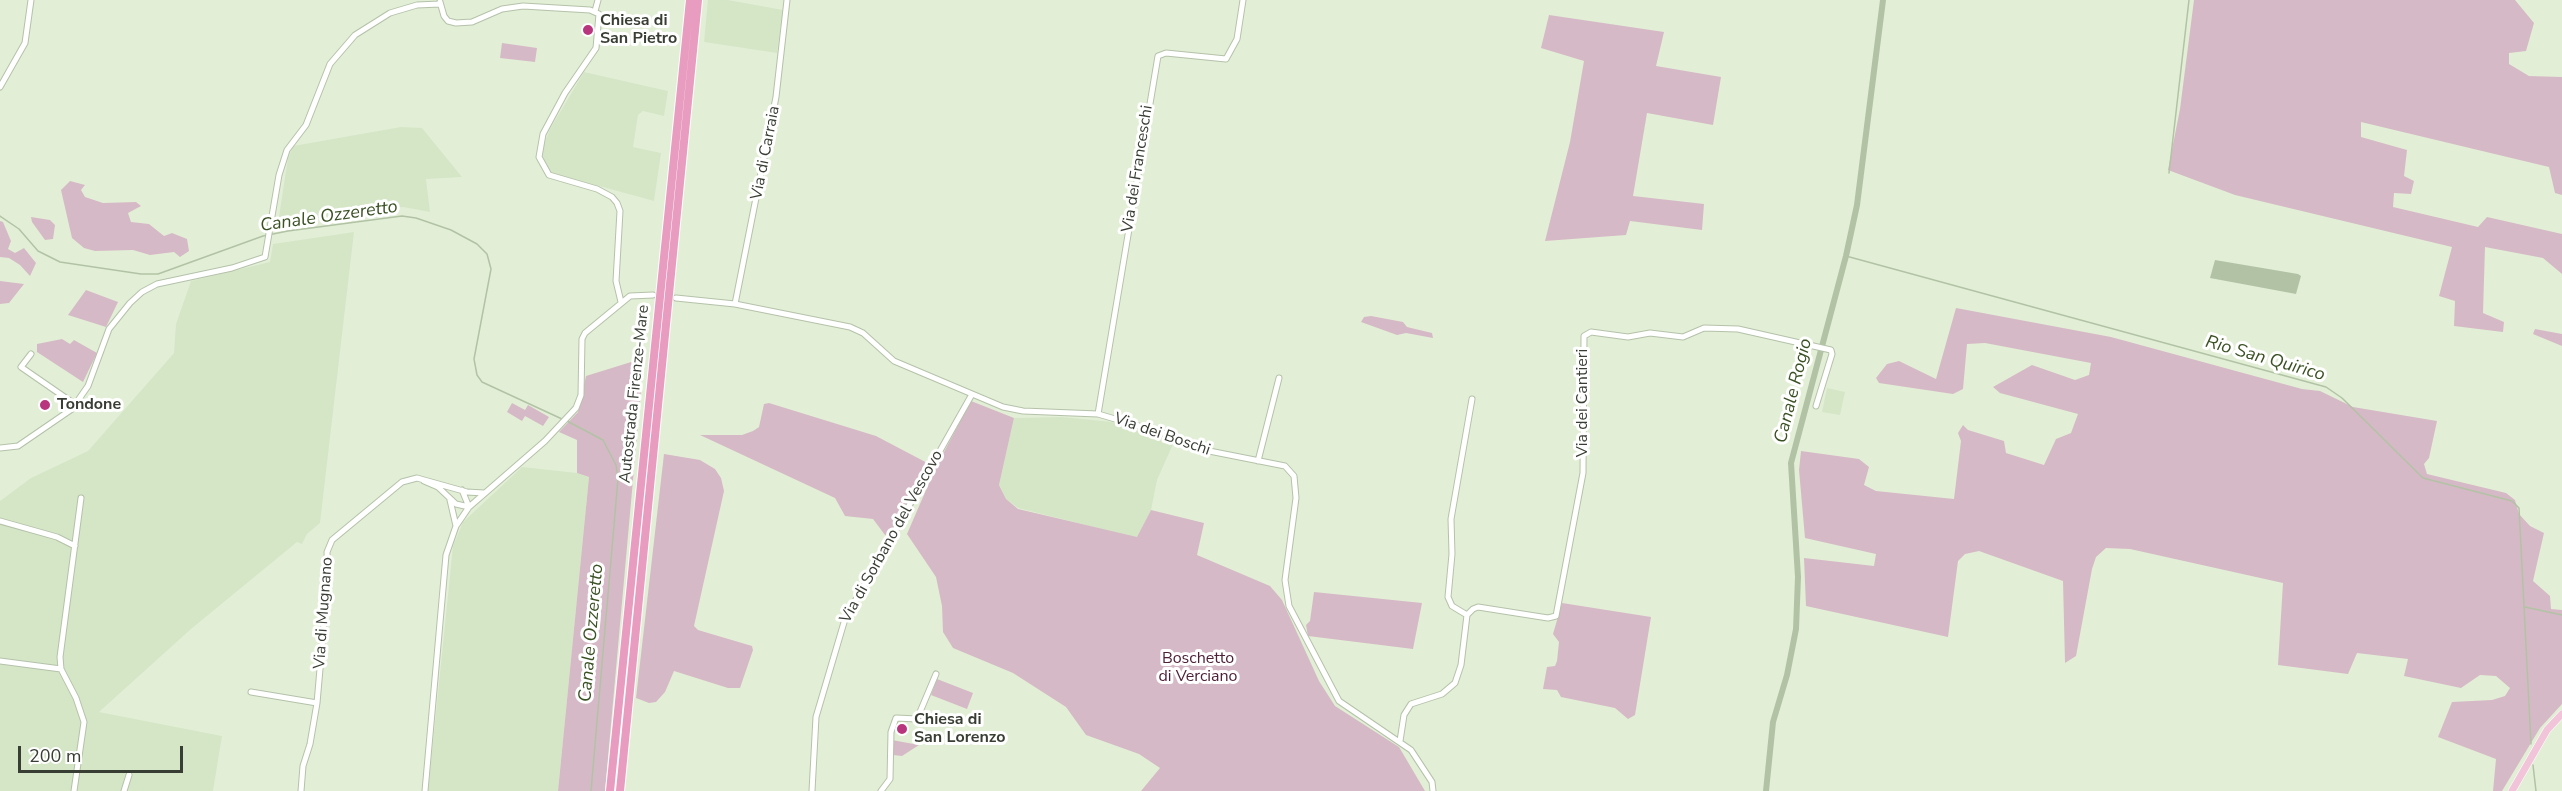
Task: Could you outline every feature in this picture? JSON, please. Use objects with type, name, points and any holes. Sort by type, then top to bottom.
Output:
[{"type":"highway","name":"Autostrada Firenze-Mare","points":[[610,791],[690,0]]},
{"type":"highway","name":"Autostrada Firenze-Mare","points":[[620,791],[698,0]]},
{"type":"main road","points":[[2512,791],[2547,730],[2562,714]]},
{"type":"street","points":[[0,87],[26,43],[32,0]]},
{"type":"street","points":[[598,0],[596,11],[600,18],[596,48],[565,93],[543,134],[538,149],[539,157],[549,175],[597,189],[612,196],[617,203],[620,211],[616,281],[621,302]]},
{"type":"street","name":"Via di Carraia","points":[[735,304],[776,97],[787,0]]},
{"type":"street","name":"Via dei Franceschi","points":[[1098,414],[1158,56],[1166,53],[1226,59],[1237,39],[1243,0]]},
{"type":"street","points":[[0,448],[18,446],[76,405],[91,380],[109,329],[132,300],[157,284],[263,258],[279,175],[287,150],[306,125],[325,73],[342,48],[362,29],[390,14],[417,5],[440,2],[448,21],[456,23],[472,22],[502,9],[523,6],[596,11]]},
{"type":"street","points":[[425,791],[446,555],[456,526],[469,507],[570,416],[581,395],[582,339],[630,296],[653,296]]},
{"type":"street","name":"Via dei Boschi","points":[[676,298],[735,304],[850,327],[868,337],[894,361],[971,396],[1003,407],[1023,411],[1098,414],[1162,433],[1189,447],[1285,466],[1294,476],[1296,498],[1285,588],[1289,606],[1339,701],[1400,741],[1419,760],[1432,782],[1434,791]]},
{"type":"street","name":"Via dei Cantieri","points":[[1467,615],[1478,607],[1548,618],[1556,616],[1583,473],[1584,336],[1591,332],[1628,337],[1650,333],[1677,337],[1704,328],[1738,329],[1831,350],[1832,354],[1816,406]]},
{"type":"street","points":[[31,354],[21,367],[76,405]]},
{"type":"street","points":[[1258,461],[1280,378]]},
{"type":"street","name":"Via di Sorbano del Vescovo","points":[[812,791],[816,717],[845,619],[971,396]]},
{"type":"street","points":[[1400,741],[1404,715],[1411,704],[1449,690],[1455,684],[1461,665],[1467,615],[1452,606],[1448,597],[1452,554],[1450,519],[1472,399]]},
{"type":"street","points":[[417,478],[462,490],[484,493]]},
{"type":"street","points":[[417,478],[438,487],[456,504],[469,507]]},
{"type":"street","name":"Via di Mugnano","points":[[301,791],[303,766],[310,744],[317,703],[328,578],[328,547],[338,534],[402,482],[417,478]]},
{"type":"street","points":[[462,490],[469,507]]},
{"type":"street","points":[[74,791],[84,722],[76,698],[61,669],[81,498]]},
{"type":"street","points":[[450,499],[456,526]]},
{"type":"street","points":[[0,521],[57,537],[75,546]]},
{"type":"street","points":[[0,661],[61,669]]},
{"type":"street","points":[[881,791],[890,779],[891,732],[896,718],[917,719],[936,674]]},
{"type":"street","points":[[251,692],[317,703]]},
{"type":"street","points":[[124,791],[129,775]]},
{"type":"shaded area","points":[[708,0],[728,0],[783,10],[777,53],[704,42]]},
{"type":"shaded area","points":[[584,72],[668,91],[664,116],[643,111],[638,115],[633,147],[661,153],[654,201],[552,173],[544,163],[542,149],[550,129]]},
{"type":"shaded area","points":[[401,127],[422,128],[462,177],[426,179],[430,212],[403,207],[278,223],[288,158],[293,146]]},
{"type":"shaded area","points":[[354,232],[320,523],[307,534],[302,544],[297,542],[191,629],[99,712],[222,736],[213,791],[0,791],[0,501],[31,478],[88,451],[174,353],[176,324],[191,281],[270,262],[273,244]]},
{"type":"shaded area","points":[[2215,260],[2298,274],[2301,276],[2296,294],[2210,278]]},
{"type":"shaded area","points":[[1827,388],[1845,392],[1840,415],[1822,412]]},
{"type":"shaded area","points":[[1062,417],[1112,422],[1160,436],[1173,444],[1157,480],[1151,510],[1137,538],[1018,508],[1006,499],[999,485],[1014,418]]},
{"type":"shaded area","points":[[522,467],[577,473],[589,477],[558,791],[428,791],[453,546],[463,522]]},
{"type":"green space","points":[[2194,0],[2515,0],[2534,23],[2526,51],[2509,53],[2509,64],[2529,76],[2562,77],[2562,195],[2555,193],[2549,167],[2361,122],[2361,137],[2407,150],[2404,176],[2414,181],[2411,194],[2394,193],[2393,207],[2478,227],[2487,217],[2562,234],[2562,274],[2543,258],[2485,247],[2483,313],[2504,322],[2503,332],[2454,326],[2455,301],[2439,296],[2452,247],[2235,195],[2168,170],[2180,109]]},
{"type":"green space","points":[[1549,15],[1664,32],[1656,66],[1721,77],[1713,125],[1647,113],[1633,196],[1704,204],[1702,230],[1630,221],[1626,235],[1545,241],[1570,142],[1584,61],[1541,48]]},
{"type":"green space","points":[[502,43],[537,48],[535,62],[500,58]]},
{"type":"green space","points":[[70,181],[85,185],[81,190],[85,197],[103,203],[136,202],[141,206],[128,213],[131,222],[149,224],[164,236],[172,233],[187,239],[189,251],[180,257],[174,252],[150,255],[133,250],[95,251],[84,248],[72,238],[61,190]]},
{"type":"green space","points":[[31,217],[50,220],[55,225],[53,239],[45,240]]},
{"type":"green space","points":[[0,221],[3,222],[11,241],[8,249],[15,253],[24,248],[36,263],[30,276],[20,265],[9,258],[0,257]]},
{"type":"green space","points":[[0,281],[24,284],[9,303],[0,304]]},
{"type":"green space","points":[[86,290],[118,302],[106,327],[68,315]]},
{"type":"green space","points":[[1956,308],[2111,337],[2302,389],[2320,391],[2353,407],[2437,421],[2429,458],[2424,464],[2427,474],[2506,493],[2515,500],[2519,514],[2530,526],[2544,533],[2533,581],[2550,596],[2551,609],[2562,610],[2562,704],[2540,728],[2502,791],[2493,791],[2496,759],[2438,737],[2452,702],[2492,700],[2505,696],[2510,688],[2496,676],[2480,675],[2461,688],[2404,676],[2408,659],[2357,653],[2348,674],[2278,665],[2283,583],[2130,549],[2106,548],[2096,557],[2092,569],[2076,656],[2065,663],[2063,581],[1979,551],[1965,554],[1958,561],[1948,637],[1806,606],[1804,558],[1874,566],[1876,554],[1805,538],[1799,470],[1801,451],[1859,459],[1869,467],[1864,485],[1876,491],[1954,499],[1961,441],[1958,433],[1963,425],[1968,430],[2004,441],[2006,453],[2044,465],[2056,439],[2071,433],[2078,414],[2000,393],[1993,387],[2032,365],[2075,380],[2089,375],[2091,363],[1985,343],[1967,344],[1963,389],[1953,394],[1879,383],[1876,378],[1887,364],[1899,361],[1936,379]]},
{"type":"green space","points":[[1371,316],[1403,322],[1407,327],[1432,333],[1433,338],[1406,333],[1397,335],[1361,322],[1364,317]]},
{"type":"green space","points":[[2535,329],[2562,334],[2562,346],[2533,334]]},
{"type":"green space","points":[[62,339],[70,344],[74,340],[97,353],[83,382],[37,352],[37,344]]},
{"type":"green space","points":[[644,358],[605,791],[558,791],[589,477],[577,473],[577,440],[559,432],[578,412],[586,376]]},
{"type":"green space","name":"Boschetto di Verciano","points":[[971,401],[1014,418],[999,485],[1006,499],[1018,509],[1137,537],[1151,510],[1204,523],[1197,555],[1270,586],[1282,600],[1319,681],[1335,706],[1399,747],[1425,791],[1141,791],[1160,768],[1139,754],[1086,735],[1066,707],[1013,673],[953,648],[943,632],[942,606],[936,577],[907,534],[936,467]]},
{"type":"green space","points":[[512,403],[525,410],[528,405],[549,417],[543,426],[525,416],[522,421],[507,412]]},
{"type":"green space","points":[[769,403],[876,436],[933,466],[901,530],[885,535],[873,519],[845,516],[835,498],[700,435],[742,435],[753,431],[759,427],[764,404]]},
{"type":"green space","points":[[664,454],[700,460],[715,469],[721,478],[724,491],[694,626],[698,630],[752,646],[753,650],[740,688],[728,688],[674,671],[665,692],[656,702],[649,703],[636,698]]},
{"type":"green space","points":[[1314,592],[1422,603],[1413,649],[1308,636],[1306,625],[1310,621]]},
{"type":"green space","points":[[1562,603],[1651,617],[1635,715],[1628,719],[1615,708],[1561,697],[1557,690],[1543,689],[1547,667],[1555,666],[1557,661],[1559,642],[1553,634]]},
{"type":"green space","points":[[937,679],[973,693],[967,709],[931,695]]},
{"type":"green space","points":[[892,740],[919,745],[902,756],[893,755]]},
{"type":"waterway","name":"Canale Rogio","points":[[1766,791],[1773,722],[1787,675],[1796,629],[1798,577],[1791,463],[1846,256],[1857,205],[1883,0]]},
{"type":"waterway","points":[[2169,173],[2189,0]]},
{"type":"waterway","name":"Canale Ozzeretto","points":[[0,216],[19,229],[38,251],[60,262],[141,274],[158,274],[263,236],[288,231],[402,216],[416,218],[451,230],[477,244],[487,254],[491,269],[474,359],[477,375],[482,382],[562,419]]},
{"type":"waterway","name":"Rio San Quirico","points":[[1846,256],[2326,387],[2342,398],[2423,478],[2512,501],[2519,508],[2531,744]]},
{"type":"waterway","name":"Canale Ozzeretto","points":[[567,421],[603,440],[616,465],[618,479],[591,791]]},
{"type":"waterway","points":[[2525,607],[2562,615]]},
{"type":"waterway","name":"Rio San Quirico","points":[[2533,765],[2536,791]]},
{"type":"place","name":"Chiesa di San Pietro","points":[[588,30]]},
{"type":"place","name":"Tondone","points":[[45,405]]},
{"type":"place","name":"Chiesa di San Lorenzo","points":[[902,729]]}]
